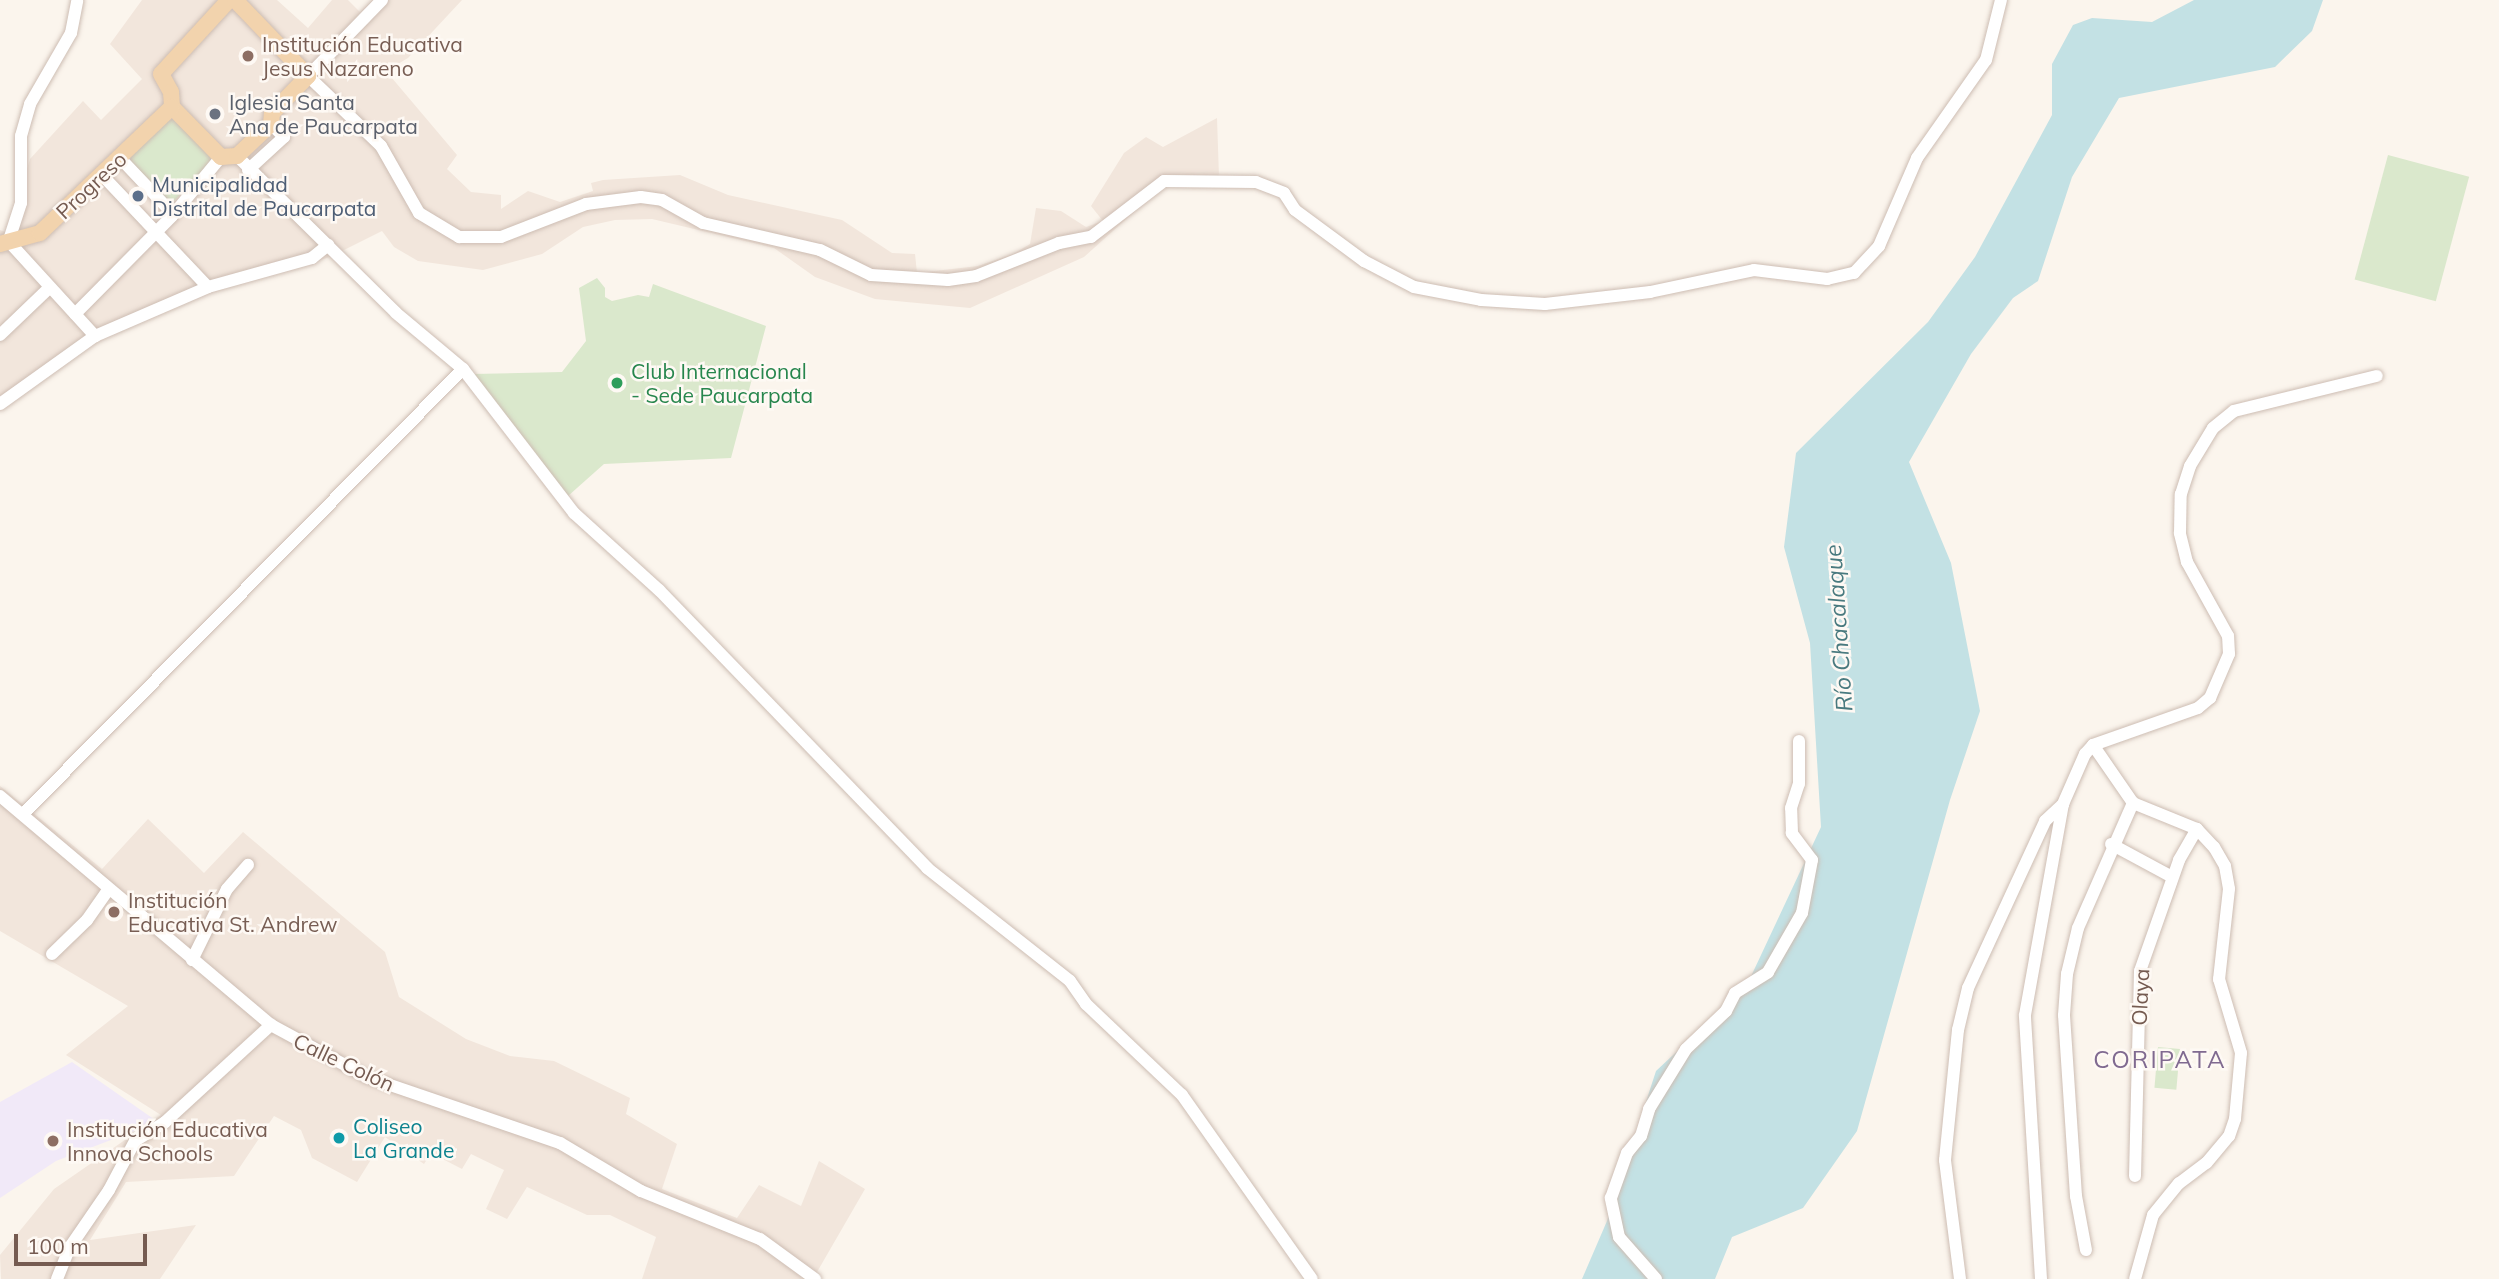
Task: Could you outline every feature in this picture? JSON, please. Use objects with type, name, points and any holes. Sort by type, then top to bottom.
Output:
[{"type":"main road","points":[[229,0],[161,74],[171,92],[172,107],[229,157],[271,124],[272,113],[308,76],[235,0]]},
{"type":"main road","name":"Progreso","points":[[6,244],[40,233],[172,107]]},
{"type":"street","points":[[382,0],[308,76],[381,146],[419,214],[439,228],[472,239],[501,237],[598,201],[641,197],[662,200],[712,226],[820,250],[871,275],[948,280],[976,276],[1059,243],[1091,237],[1164,181],[1256,182],[1284,193],[1295,209],[1384,273],[1428,291],[1468,298],[1581,302],[1754,270],[1820,279],[1847,276],[1875,253],[1917,158],[1986,60],[2001,0]]},
{"type":"street","points":[[77,1],[71,33],[30,104],[21,136],[20,204],[6,244],[95,336]]},
{"type":"street","points":[[248,170],[284,137],[271,124]]},
{"type":"street","points":[[75,314],[229,157],[248,170],[396,313],[463,369],[575,513],[659,590],[787,721],[825,767],[926,868],[1070,981],[1086,1004],[1182,1095],[1312,1279]]},
{"type":"street","points":[[120,159],[173,213]]},
{"type":"street","points":[[102,175],[208,287]]},
{"type":"street","points":[[0,404],[95,336],[208,287],[312,258],[328,245]]},
{"type":"street","points":[[0,335],[48,289]]},
{"type":"street","points":[[23,814],[463,369]]},
{"type":"street","points":[[2041,1279],[2025,1015],[2063,804],[2085,754],[2093,745],[2198,708],[2210,698],[2229,654],[2228,636],[2187,562],[2180,533],[2181,494],[2190,466],[2213,428],[2234,411],[2377,376]]},
{"type":"street","points":[[1656,1279],[1619,1237],[1611,1198],[1627,1153],[1641,1136],[1649,1109],[1686,1049],[1726,1011],[1735,993],[1768,972],[1802,913],[1812,860],[1792,832],[1791,808],[1799,784],[1799,741]]},
{"type":"street","points":[[2093,745],[2133,803],[2197,829],[2225,866],[2229,890],[2219,979],[2241,1053],[2235,1119],[2229,1136],[2179,1182],[2153,1215],[2135,1279]]},
{"type":"street","name":"Calle Colón","points":[[0,796],[271,1025],[367,1077],[560,1143],[641,1191],[760,1239],[815,1279]]},
{"type":"street","points":[[2086,1250],[2076,1196],[2064,1015],[2078,928],[2111,844],[2133,803]]},
{"type":"street","points":[[1960,1279],[1945,1160],[1958,1030],[1968,988],[2039,834],[2063,804]]},
{"type":"street","name":"Olaya","points":[[2135,1176],[2140,971],[2172,877],[2197,829]]},
{"type":"street","points":[[2111,844],[2172,877]]},
{"type":"street","points":[[192,960],[228,888],[248,865]]},
{"type":"street","points":[[52,954],[87,920],[108,890]]},
{"type":"street","points":[[57,1279],[70,1247],[135,1141],[165,1122],[271,1025]]},
{"type":"shaded area","points":[[142,0],[277,0],[308,28],[332,0],[348,0],[360,12],[373,0],[462,0],[408,58],[386,71],[457,155],[447,169],[471,192],[501,195],[501,209],[528,191],[560,202],[593,191],[591,183],[603,180],[680,175],[728,195],[842,220],[892,253],[915,254],[917,273],[978,266],[1013,254],[1030,244],[1036,208],[1061,211],[1086,227],[1103,221],[1091,206],[1124,153],[1146,137],[1163,147],[1217,118],[1219,177],[1162,187],[1084,257],[970,308],[875,299],[815,277],[774,248],[652,219],[615,220],[583,227],[542,254],[483,270],[418,261],[394,247],[382,231],[330,257],[215,291],[102,337],[0,409],[0,230],[8,233],[30,159],[83,101],[101,120],[142,79],[110,44]]},
{"type":"shaded area","points":[[0,786],[102,869],[148,819],[204,873],[243,832],[385,952],[399,997],[466,1039],[510,1056],[554,1061],[630,1098],[626,1114],[677,1144],[662,1189],[737,1218],[759,1185],[801,1206],[819,1161],[865,1189],[813,1279],[642,1279],[656,1237],[610,1215],[587,1215],[527,1187],[507,1219],[486,1209],[504,1170],[471,1154],[462,1169],[431,1153],[424,1164],[385,1137],[357,1182],[312,1158],[301,1130],[274,1116],[234,1176],[126,1182],[90,1240],[196,1225],[160,1279],[1,1279],[0,1255],[54,1189],[161,1115],[66,1055],[128,1006],[0,931]]},
{"type":"shaded area","name":"Institución Educativa Innova Schools","points":[[72,1062],[158,1122],[56,1161],[0,1198],[0,1102]]},
{"type":"green space","points":[[176,119],[216,158],[174,201],[168,201],[130,163],[131,155],[168,120]]},
{"type":"green space","points":[[2388,155],[2469,177],[2436,301],[2355,280]]},
{"type":"green space","name":"Club Internacional - Sede Paucarpata","points":[[597,278],[605,288],[605,297],[612,301],[638,295],[649,297],[653,284],[766,326],[731,458],[604,464],[568,496],[473,374],[562,372],[586,341],[579,288]]},
{"type":"green space","points":[[2158,1047],[2180,1049],[2176,1090],[2154,1088]]},
{"type":"water","name":"Río Chacalaque","points":[[2194,0],[2323,0],[2312,31],[2275,67],[2119,98],[2072,177],[2038,281],[2013,298],[1971,354],[1909,462],[1951,563],[1980,711],[1950,800],[1857,1131],[1803,1208],[1732,1237],[1715,1279],[1582,1279],[1607,1221],[1656,1071],[1746,987],[1821,827],[1810,643],[1784,547],[1796,453],[1928,322],[1975,257],[2052,115],[2052,64],[2073,25],[2092,18],[2152,22]]},
{"type":"place","name":"Institución Educativa Jesus Nazareno","points":[[248,56]]},
{"type":"place","name":"Iglesia Santa Ana de Paucarpata","points":[[215,114]]},
{"type":"place","name":"Municipalidad Distrital de Paucarpata","points":[[138,196]]},
{"type":"place","name":"Club Internacional - Sede Paucarpata","points":[[617,383]]},
{"type":"place","name":"Institución Educativa St. Andrew","points":[[114,912]]},
{"type":"place","name":"Coliseo La Grande","points":[[339,1138]]},
{"type":"place","name":"Institución Educativa Innova Schools","points":[[53,1141]]},
{"type":"district","name":"CORIPATA","points":[[2160,1060]]}]
